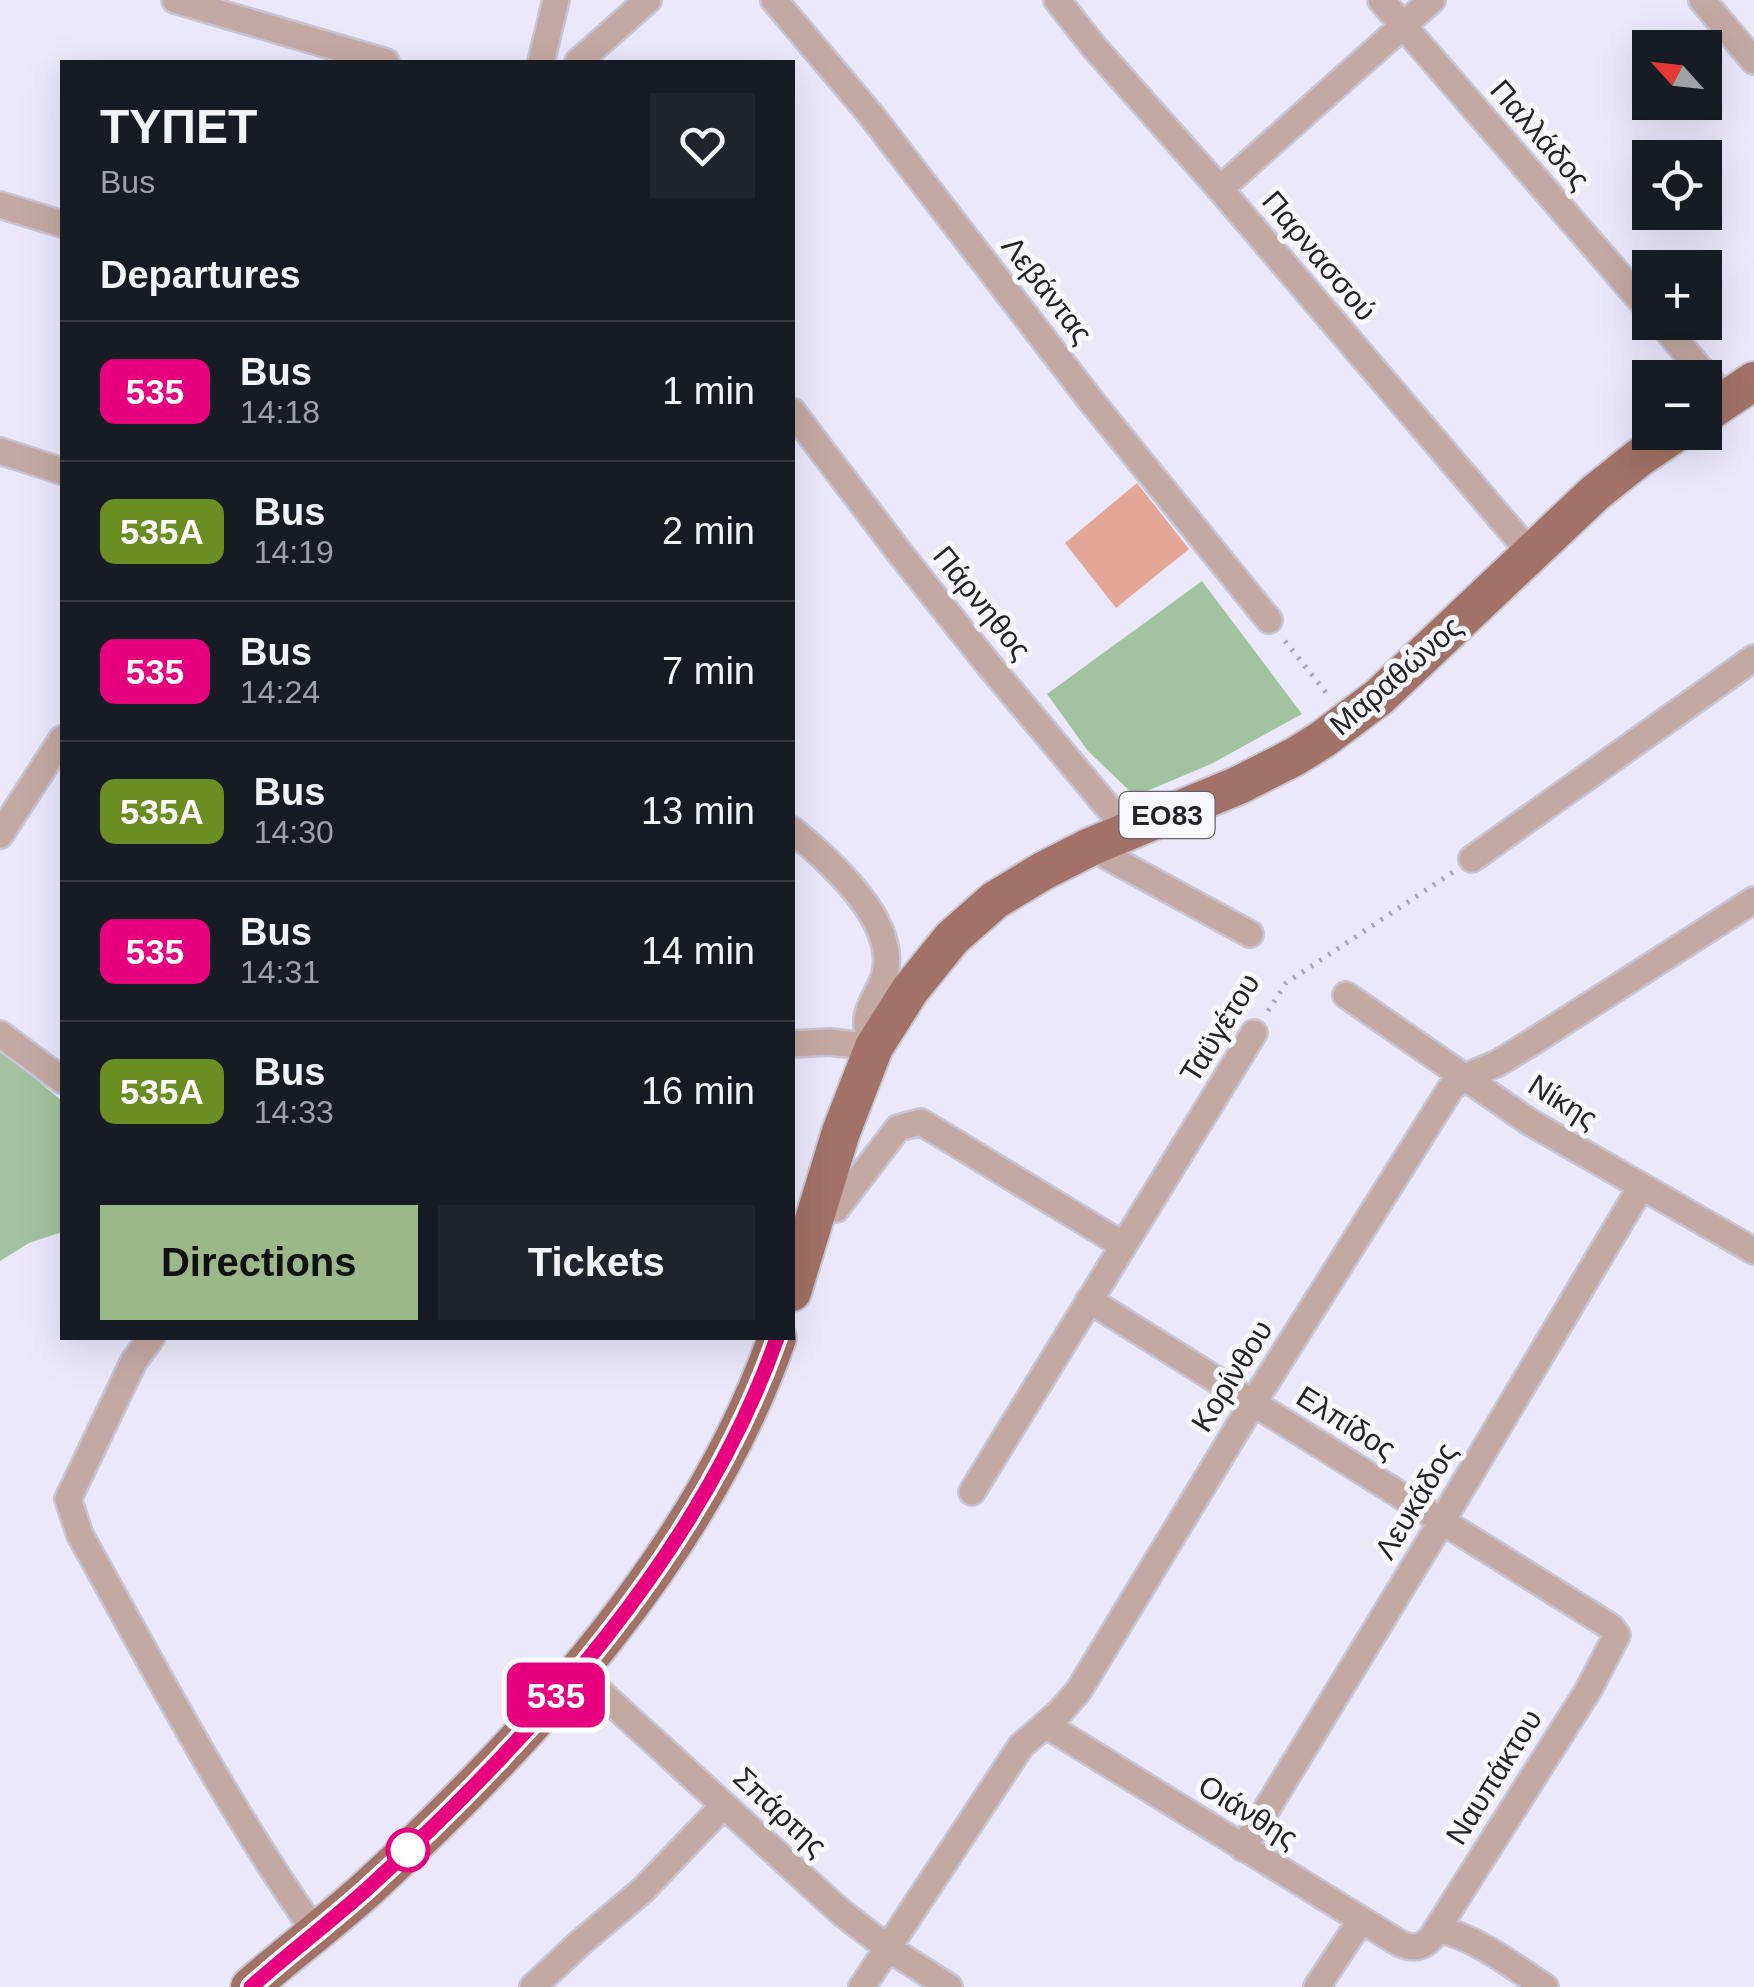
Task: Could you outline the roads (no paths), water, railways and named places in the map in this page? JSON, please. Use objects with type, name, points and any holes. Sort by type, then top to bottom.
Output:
[{"type":"main road","name":"Μαραθώνος","points":[[795,1283],[853,1097],[874,1048],[910,990],[952,938],[995,900],[1044,870],[1254,778],[1349,721],[1618,474],[1652,450]]},
{"type":"main road","points":[[254,1986],[364,1892],[445,1814],[577,1671],[682,1530],[741,1425],[776,1340]]},
{"type":"street","points":[[175,0],[379,60]]},
{"type":"street","points":[[541,60],[556,0]]},
{"type":"street","points":[[580,60],[648,0]]},
{"type":"street","name":"Λεβάντας","points":[[774,0],[871,115],[1136,458],[1269,620]]},
{"type":"street","name":"Παρνασσού","points":[[1057,0],[1532,555]]},
{"type":"street","name":"Παλλάδος","points":[[1381,0],[1632,290]]},
{"type":"street","points":[[1220,189],[1432,0]]},
{"type":"street","points":[[1702,0],[1754,61]]},
{"type":"street","points":[[0,205],[60,223]]},
{"type":"street","points":[[1676,340],[1728,398]]},
{"type":"street","name":"Πάρνηθος","points":[[801,430],[1128,831]]},
{"type":"street","points":[[0,451],[60,469]]},
{"type":"street","points":[[1472,859],[1754,658]]},
{"type":"street","points":[[0,834],[60,742]]},
{"type":"street","points":[[795,832],[821,853],[861,899],[884,942],[886,971],[867,1022],[874,1048],[830,1042],[795,1044]]},
{"type":"street","points":[[1090,847],[1250,934]]},
{"type":"street","name":"Κορίνθου","points":[[862,1987],[1021,1746],[1046,1726],[1078,1690],[1451,1088],[1465,1077],[1498,1063],[1754,900]]},
{"type":"street","name":"Νίκης","points":[[1346,995],[1528,1121],[1754,1252]]},
{"type":"street","name":"Ταϋγέτου","points":[[972,1492],[1254,1033]]},
{"type":"street","points":[[0,1034],[60,1079]]},
{"type":"street","points":[[819,1207],[836,1208],[898,1128],[921,1122],[1123,1244]]},
{"type":"street","name":"Λευκάδος","points":[[1244,1848],[1641,1186]]},
{"type":"street","name":"Ελπίδος","points":[[1089,1300],[1618,1635]]},
{"type":"street","points":[[150,1340],[134,1361],[68,1499],[80,1535],[192,1734],[316,1933]]},
{"type":"street","name":"Ναυπάκτου","points":[[1418,1947],[1438,1929],[1618,1635]]},
{"type":"street","name":"Σπάρτης","points":[[577,1671],[842,1913],[949,1987]]},
{"type":"street","name":"Οιάνθης","points":[[1046,1726],[1399,1943],[1418,1947]]},
{"type":"street","points":[[533,1987],[643,1890],[724,1805]]},
{"type":"street","points":[[1317,1987],[1361,1920]]},
{"type":"street","points":[[1438,1929],[1454,1932],[1495,1954],[1545,1987]]}]
